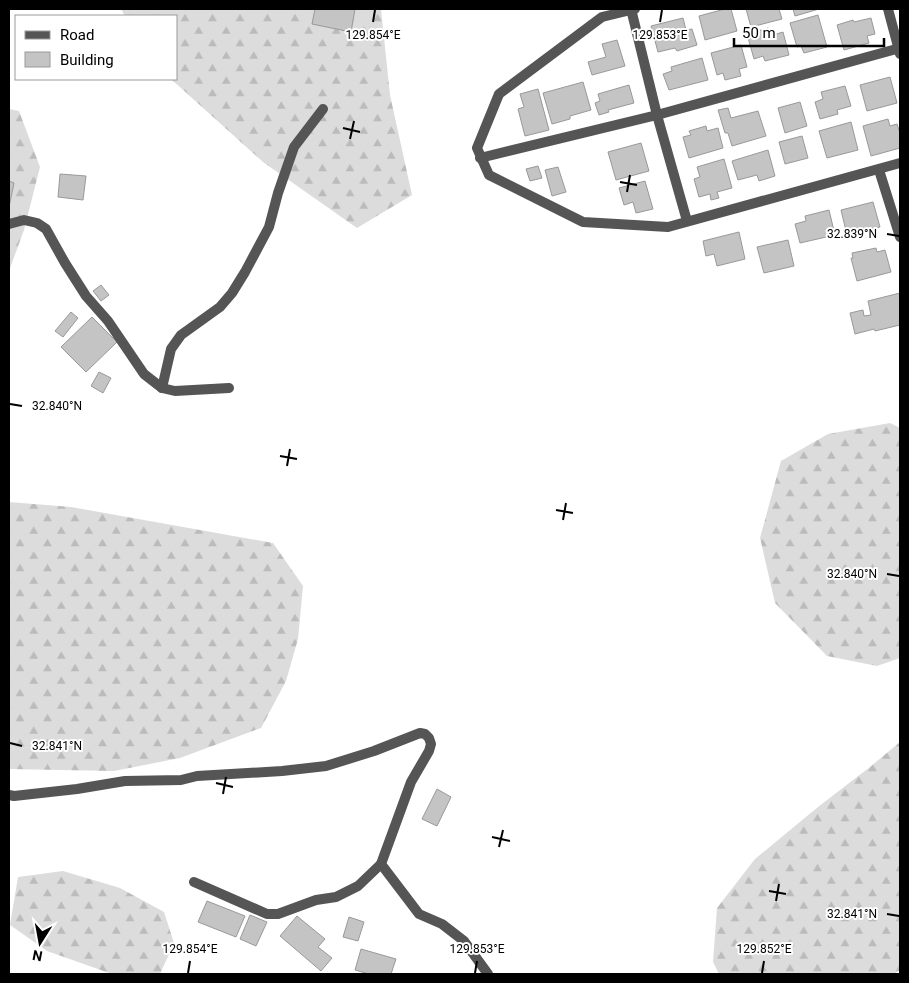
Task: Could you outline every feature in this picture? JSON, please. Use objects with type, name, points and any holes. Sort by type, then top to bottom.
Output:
[{"type":"street","points":[[686,221],[657,115],[632,9],[602,17],[499,94],[478,148],[480,158],[489,175],[583,222],[668,227],[900,163]]},
{"type":"street","points":[[480,158],[657,115],[900,51],[888,9]]},
{"type":"street","points":[[162,388],[171,348],[180,335],[220,308],[245,272],[269,227],[278,193],[294,147],[323,109]]},
{"type":"street","points":[[879,170],[900,237]]},
{"type":"street","points":[[9,224],[24,220],[37,223],[46,230],[86,296],[108,321],[144,374],[162,388],[176,391],[229,388]]},
{"type":"street","points":[[9,794],[14,796],[77,789],[125,781],[181,780],[197,776],[282,771],[326,766],[374,751],[420,733],[425,734],[429,738],[431,744],[429,752],[411,782],[381,864],[358,886],[336,897],[316,900],[278,914],[267,914],[194,882]]},
{"type":"street","points":[[381,864],[419,914],[442,924],[464,941],[488,974]]},
{"type":"green space","points":[[121,9],[381,9],[390,95],[412,195],[357,228],[263,162],[172,80],[178,80],[178,15],[124,15]]},
{"type":"green space","points":[[9,109],[19,111],[40,167],[24,230],[9,271]]},
{"type":"green space","points":[[890,423],[900,428],[900,658],[877,666],[827,656],[775,603],[760,538],[781,461],[828,434]]},
{"type":"green space","points":[[9,502],[71,507],[273,543],[303,586],[298,639],[286,681],[261,728],[180,758],[114,771],[9,769]]},
{"type":"green space","points":[[900,742],[900,970],[894,974],[719,974],[713,962],[717,908],[755,859]]},
{"type":"green space","points":[[63,871],[120,888],[164,912],[174,943],[160,974],[112,974],[47,951],[10,925],[18,877]]},
{"type":"building","points":[[315,9],[355,9],[351,32],[312,24]]},
{"type":"building","points":[[731,9],[737,31],[705,40],[699,16]]},
{"type":"building","points":[[746,9],[779,9],[782,19],[751,27]]},
{"type":"building","points":[[793,9],[819,9],[795,16]]},
{"type":"building","points":[[818,15],[827,47],[804,53],[801,46],[797,47],[790,23]]},
{"type":"building","points":[[683,18],[686,30],[692,29],[697,45],[677,51],[675,48],[658,52],[651,26]]},
{"type":"building","points":[[871,18],[875,34],[867,36],[869,43],[844,50],[837,25],[853,20],[854,22]]},
{"type":"building","points":[[768,28],[770,36],[783,32],[789,55],[765,61],[763,56],[754,59],[747,34]]},
{"type":"building","points":[[617,40],[625,66],[592,75],[588,62],[606,57],[602,44]]},
{"type":"building","points":[[741,45],[747,67],[739,69],[741,76],[725,80],[723,73],[717,75],[711,53]]},
{"type":"building","points":[[702,58],[708,80],[669,90],[663,74],[672,71],[671,67]]},
{"type":"building","points":[[890,77],[897,103],[867,111],[860,85]]},
{"type":"building","points":[[583,82],[591,110],[552,124],[543,93]]},
{"type":"building","points":[[629,85],[634,103],[608,110],[609,112],[599,115],[595,103],[600,101],[598,94]]},
{"type":"building","points":[[845,86],[851,106],[837,110],[838,114],[820,119],[815,102],[823,99],[821,92]]},
{"type":"building","points":[[538,89],[549,130],[525,136],[518,109],[524,107],[520,94]]},
{"type":"building","points":[[800,102],[807,126],[785,133],[778,108]]},
{"type":"building","points":[[728,108],[731,118],[758,111],[766,136],[732,146],[728,133],[725,133],[718,110]]},
{"type":"building","points":[[888,119],[890,126],[897,124],[900,133],[900,148],[871,156],[863,126]]},
{"type":"building","points":[[851,122],[858,150],[827,158],[819,131]]},
{"type":"building","points":[[706,126],[707,131],[718,128],[723,148],[689,158],[683,137],[691,135],[689,131]]},
{"type":"building","points":[[802,136],[808,158],[785,164],[779,142]]},
{"type":"building","points":[[641,143],[649,171],[616,180],[608,152]]},
{"type":"building","points":[[768,150],[775,176],[759,181],[757,175],[738,180],[732,161]]},
{"type":"building","points":[[724,159],[732,188],[717,192],[719,198],[711,200],[710,194],[699,197],[694,179],[700,177],[697,167]]},
{"type":"building","points":[[538,166],[542,178],[530,181],[526,169]]},
{"type":"building","points":[[558,167],[566,192],[552,196],[545,170]]},
{"type":"building","points":[[60,174],[86,176],[83,200],[58,197]]},
{"type":"building","points":[[9,181],[14,183],[9,207]]},
{"type":"building","points":[[645,181],[653,209],[636,213],[633,202],[624,205],[619,188]]},
{"type":"building","points":[[873,202],[880,227],[847,235],[841,210]]},
{"type":"building","points":[[829,210],[835,235],[800,243],[795,224],[806,221],[805,216]]},
{"type":"building","points":[[739,232],[745,259],[717,266],[714,254],[706,256],[703,241]]},
{"type":"building","points":[[788,240],[794,266],[764,273],[757,247]]},
{"type":"building","points":[[876,248],[877,252],[885,250],[891,272],[857,281],[851,258],[853,258],[852,253]]},
{"type":"building","points":[[101,285],[109,295],[101,301],[93,291]]},
{"type":"building","points":[[900,293],[900,325],[855,334],[850,313],[863,310],[864,316],[871,315],[868,301]]},
{"type":"building","points":[[71,312],[78,318],[63,337],[55,331]]},
{"type":"building","points":[[92,317],[117,342],[86,372],[61,347]]},
{"type":"building","points":[[99,372],[111,378],[103,393],[91,386]]},
{"type":"building","points":[[437,789],[451,797],[437,826],[422,819]]},
{"type":"building","points":[[207,901],[245,916],[236,937],[198,922]]},
{"type":"building","points":[[250,915],[267,922],[256,946],[240,939]]},
{"type":"building","points":[[297,916],[325,939],[318,947],[332,958],[321,971],[280,936]]},
{"type":"building","points":[[349,917],[364,922],[358,941],[343,937]]},
{"type":"building","points":[[361,949],[396,959],[391,974],[369,974],[355,970]]}]
